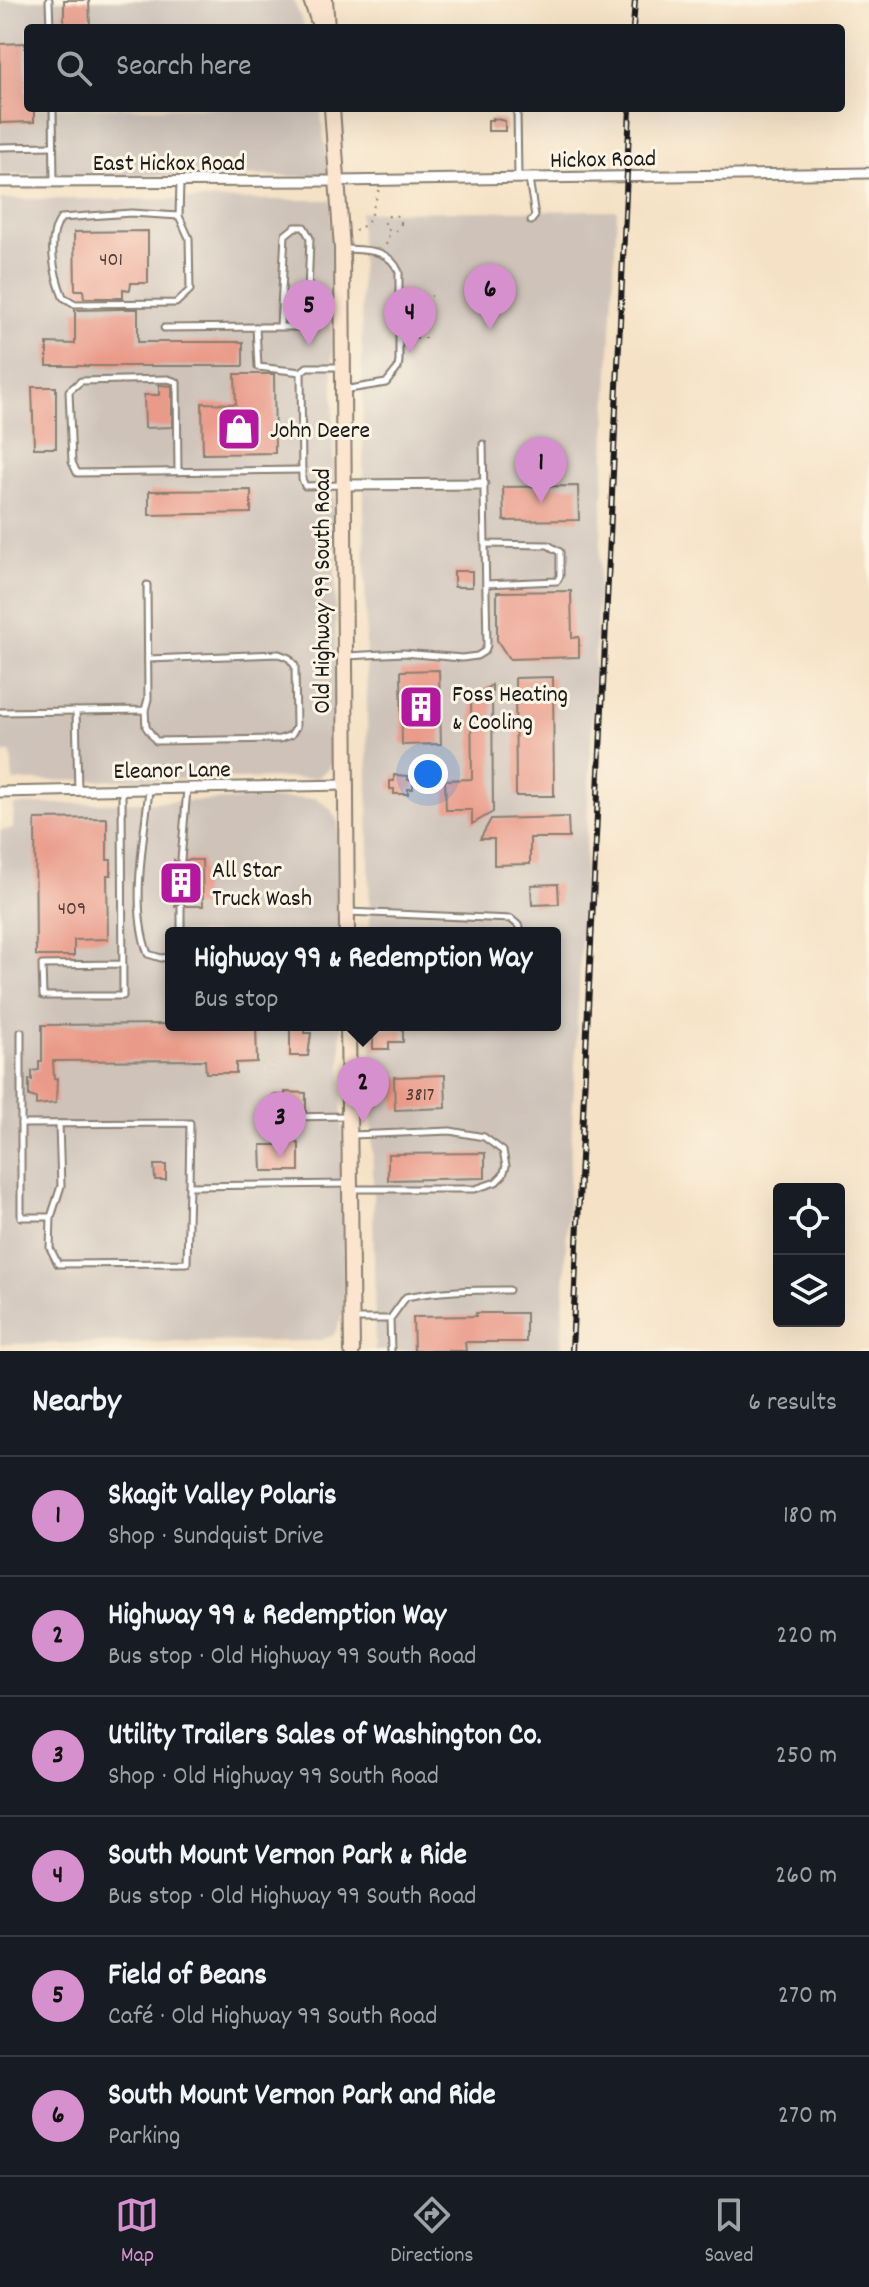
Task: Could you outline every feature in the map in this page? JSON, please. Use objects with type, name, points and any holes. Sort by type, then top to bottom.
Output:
[{"type":"street","points":[[311,0],[320,24]]},
{"type":"street","points":[[325,0],[327,24]]},
{"type":"street","points":[[332,112],[338,181]]},
{"type":"street","name":"Hickox Road","points":[[338,181],[869,173]]},
{"type":"street","name":"East Hickox Road","points":[[0,182],[338,181]]},
{"type":"street","name":"Old Highway 99 South Road","points":[[338,181],[342,249],[347,927]]},
{"type":"street","points":[[342,485],[483,484]]},
{"type":"street","name":"Eleanor Lane","points":[[0,792],[345,785]]},
{"type":"street","points":[[341,1351],[352,1351],[348,1031]]},
{"type":"lane","points":[[49,0],[50,24]]},
{"type":"lane","points":[[53,112],[54,182]]},
{"type":"lane","points":[[517,112],[518,179]]},
{"type":"lane","points":[[0,147],[53,146]]},
{"type":"lane","points":[[529,179],[535,216],[531,221]]},
{"type":"lane","points":[[179,216],[131,213],[61,218],[53,228],[54,270],[63,297],[75,304],[176,303],[190,290],[189,238],[179,216],[180,182]]},
{"type":"lane","points":[[164,328],[301,327],[307,321],[310,238],[304,227],[295,227],[285,235],[280,327]]},
{"type":"lane","points":[[342,249],[375,250],[394,261],[399,272],[399,346],[398,368],[386,383],[342,390]]},
{"type":"lane","points":[[256,327],[258,367],[301,372],[307,367],[342,367]]},
{"type":"lane","points":[[301,372],[302,470],[305,486],[342,485]]},
{"type":"lane","points":[[178,472],[177,382],[168,379],[81,381],[69,391],[72,462],[77,473],[178,472],[302,470]]},
{"type":"lane","points":[[344,656],[403,653],[462,658],[477,656],[485,651],[483,444]]},
{"type":"lane","points":[[485,544],[548,545],[560,552],[560,576],[557,581],[486,584]]},
{"type":"lane","points":[[147,585],[148,699],[145,710],[146,727],[156,741],[280,739],[291,735],[296,727],[295,666],[289,658],[279,654],[148,659]]},
{"type":"lane","points":[[0,712],[145,710]]},
{"type":"lane","points":[[76,711],[78,791]]},
{"type":"lane","points":[[181,860],[187,788]]},
{"type":"lane","points":[[149,789],[140,907],[143,941],[148,954],[165,958]]},
{"type":"lane","points":[[122,790],[123,964],[123,996],[43,996],[42,965],[123,964]]},
{"type":"lane","points":[[181,906],[181,927]]},
{"type":"lane","points":[[347,912],[511,919],[519,927]]},
{"type":"lane","points":[[21,1032],[21,1217],[51,1217]]},
{"type":"lane","points":[[289,1117],[349,1116]]},
{"type":"lane","points":[[21,1124],[190,1123],[187,1263],[58,1264],[50,1248],[51,1217],[61,1186],[59,1124]]},
{"type":"lane","points":[[189,1186],[475,1189],[496,1182],[506,1166],[503,1151],[484,1137],[450,1131],[349,1136]]},
{"type":"lane","points":[[391,1351],[390,1319],[406,1297],[451,1290],[509,1290]]},
{"type":"lane","points":[[351,1319],[390,1319]]},
{"type":"path","points":[[355,231],[368,223],[379,191],[379,181]]},
{"type":"path","points":[[395,215],[401,223],[398,230],[390,231],[385,226],[385,219],[395,215]]},
{"type":"path","points":[[386,245],[390,231]]},
{"type":"path","points":[[415,297],[432,296]]},
{"type":"path","points":[[416,310],[426,310]]},
{"type":"path","points":[[416,324],[427,324]]},
{"type":"path","points":[[416,338],[427,338]]},
{"type":"shaded area","points":[[0,0],[293,0],[303,24],[24,24],[24,112],[321,112],[329,176],[0,175]]},
{"type":"shaded area","points":[[0,199],[331,200],[337,759],[318,778],[13,781],[11,753],[0,753]]},
{"type":"shaded area","points":[[617,210],[561,1351],[375,1351],[371,1031],[561,1031],[561,927],[370,927],[360,212]]},
{"type":"shaded area","points":[[316,798],[330,808],[338,823],[340,927],[165,927],[165,1031],[341,1031],[344,1311],[334,1335],[317,1341],[0,1344],[0,830],[13,829],[14,805]]},
{"type":"building","points":[[64,0],[89,0],[90,24],[64,24]]},
{"type":"building","points":[[24,43],[24,112],[34,112],[34,122],[0,123],[0,44]]},
{"type":"building","points":[[488,120],[505,121],[505,131],[488,131]]},
{"type":"building","points":[[148,231],[148,283],[131,283],[130,290],[123,289],[123,298],[84,298],[83,290],[75,290],[74,232]]},
{"type":"building","points":[[138,309],[138,342],[243,342],[243,366],[47,366],[47,343],[75,344],[75,310]]},
{"type":"building","name":"John Deere","points":[[235,374],[274,374],[275,453],[203,454],[202,403],[236,404]]},
{"type":"building","points":[[159,385],[172,386],[172,427],[145,428],[144,395],[159,395]]},
{"type":"building","points":[[32,387],[56,387],[56,448],[34,448]]},
{"type":"building","points":[[578,486],[579,520],[504,521],[503,487]]},
{"type":"building","points":[[251,490],[251,513],[149,515],[149,491]]},
{"type":"building","points":[[454,571],[472,571],[472,587],[454,587]]},
{"type":"building","points":[[571,591],[572,638],[579,637],[579,657],[509,659],[497,640],[497,592]]},
{"type":"building","name":"Foss Heating & Cooling","points":[[439,670],[441,744],[402,745],[401,671]]},
{"type":"building","points":[[553,677],[554,796],[516,796],[515,678]]},
{"type":"building","points":[[492,685],[493,812],[472,824],[472,810],[446,810],[445,780],[472,779],[471,697]]},
{"type":"building","points":[[394,775],[408,776],[408,780],[413,780],[413,789],[408,789],[408,794],[394,794],[394,789],[390,789]]},
{"type":"building","points":[[568,817],[569,838],[530,838],[530,864],[494,865],[494,839],[480,839],[491,819]]},
{"type":"building","points":[[107,818],[107,860],[111,860],[111,875],[107,875],[108,939],[74,940],[74,956],[36,956],[35,819]]},
{"type":"building","points":[[174,860],[181,865],[187,860],[202,860],[203,906],[186,906],[180,901],[175,906],[175,889],[162,889],[161,868],[174,867]]},
{"type":"building","points":[[558,884],[559,904],[532,905],[531,885]]},
{"type":"building","points":[[165,1024],[165,1031],[256,1031],[257,1062],[236,1063],[236,1073],[206,1073],[205,1060],[53,1061],[54,1079],[57,1078],[56,1103],[36,1105],[36,1098],[29,1096],[29,1080],[32,1080],[32,1071],[39,1070],[39,1061],[42,1061],[42,1025]]},
{"type":"building","points":[[290,1031],[311,1033],[308,1056],[290,1056]]},
{"type":"building","points":[[373,1031],[403,1031],[403,1042],[389,1042],[389,1049],[373,1049]]},
{"type":"building","points":[[445,1075],[446,1108],[395,1110],[394,1077]]},
{"type":"building","points":[[285,1092],[306,1093],[306,1111],[283,1113],[283,1125],[264,1124],[264,1111],[273,1111],[273,1095],[285,1095]]},
{"type":"building","points":[[285,1142],[297,1142],[299,1145],[299,1171],[262,1171],[261,1145],[286,1145]]},
{"type":"building","points":[[485,1153],[485,1178],[388,1180],[388,1154]]},
{"type":"building","points":[[154,1165],[166,1165],[166,1180],[155,1180]]},
{"type":"building","points":[[476,1313],[526,1313],[526,1342],[465,1342],[466,1351],[414,1351],[413,1317],[476,1316]]},
{"type":"railway","points":[[633,24],[635,0]]},
{"type":"railway","points":[[572,1351],[630,112]]},
{"type":"place","name":"South Mount Vernon Park and Ride","points":[[490,330]]},
{"type":"place","name":"Field of Beans","points":[[309,346]]},
{"type":"place","name":"South Mount Vernon Park & Ride","points":[[410,353]]},
{"type":"place","name":"John Deere","points":[[239,429]]},
{"type":"place","name":"Skagit Valley Polaris","points":[[541,503]]},
{"type":"place","name":"Foss Heating & Cooling","points":[[421,707]]},
{"type":"place","name":"All Star Truck Wash","points":[[181,883]]},
{"type":"place","name":"Highway 99 & Redemption Way","points":[[363,1123]]},
{"type":"place","name":"Utility Trailers Sales of Washington Co.","points":[[280,1158]]}]
